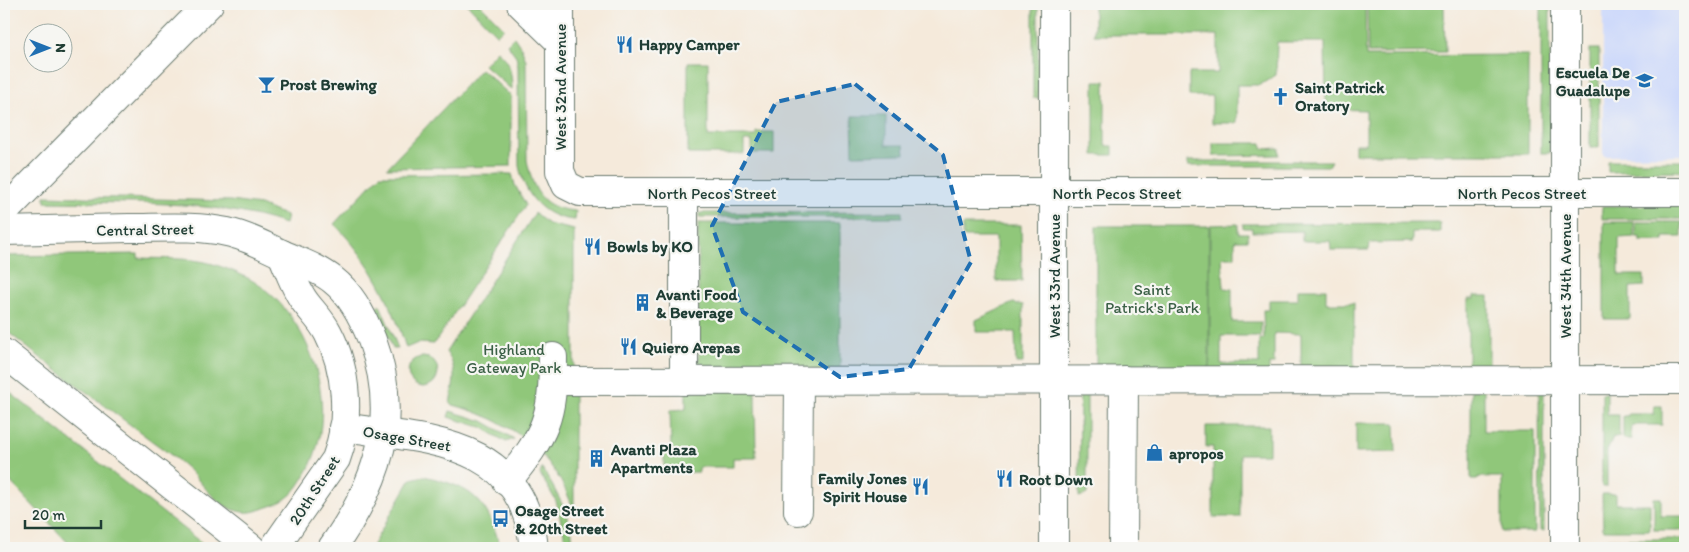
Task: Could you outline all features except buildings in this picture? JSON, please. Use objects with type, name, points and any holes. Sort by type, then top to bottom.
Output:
[{"type":"main road","points":[[4,212],[209,4]]},
{"type":"main road","points":[[520,4],[560,42]]},
{"type":"main road","name":"West 32nd Avenue","points":[[560,4],[560,171]]},
{"type":"main road","name":"West 33rd Avenue","points":[[1054,4],[1054,548]]},
{"type":"main road","name":"West 34th Avenue","points":[[1565,4],[1565,548]]},
{"type":"main road","name":"North Pecos Street","points":[[560,171],[566,185],[580,192],[1685,192]]},
{"type":"main road","points":[[684,193],[684,381]]},
{"type":"main road","name":"Central Street","points":[[4,231],[205,228],[243,236],[308,265],[334,280],[352,300],[367,328],[378,357],[384,386],[383,433]]},
{"type":"main road","points":[[282,254],[303,299],[318,315],[328,333],[338,358],[344,402],[343,427]]},
{"type":"main road","points":[[4,353],[251,548]]},
{"type":"main road","points":[[507,482],[538,441],[547,423],[553,369],[684,381],[1685,380]]},
{"type":"main road","points":[[1123,548],[1124,380]]},
{"type":"main road","points":[[798,510],[799,381]]},
{"type":"main road","name":"Osage Street","points":[[343,427],[455,446],[481,458],[507,482],[526,515],[534,548]]},
{"type":"main road","name":"20th Street","points":[[274,548],[329,472],[340,448],[343,427]]},
{"type":"main road","points":[[332,548],[368,489],[377,464],[383,433]]},
{"type":"highlighted area","points":[[855,84],[943,155],[971,262],[909,369],[840,377],[743,312],[712,226],[776,102]]},
{"type":"shaded area","name":"Escuela De Guadalupe","points":[[1603,7],[1685,7],[1685,155],[1603,156]]},
{"type":"green space","points":[[467,4],[480,4],[504,28],[497,35]]},
{"type":"green space","points":[[1033,4],[1038,4],[1038,98],[1033,98]]},
{"type":"green space","points":[[1094,4],[1365,4],[1366,56],[1528,55],[1528,154],[1355,154],[1355,144],[1366,144],[1366,110],[1326,109],[1325,42],[1277,42],[1276,75],[1260,85],[1237,85],[1237,123],[1212,123],[1212,96],[1189,96],[1189,73],[1218,73],[1218,35],[1094,35]]},
{"type":"green space","points":[[1367,4],[1444,4],[1445,52],[1368,53]]},
{"type":"green space","points":[[1541,4],[1550,4],[1550,153],[1541,153]]},
{"type":"green space","points":[[514,37],[522,49],[526,61],[527,160],[532,181],[547,202],[564,210],[576,211],[575,220],[554,215],[537,204],[522,177],[519,166],[518,67],[516,56],[507,44]]},
{"type":"green space","points":[[1590,49],[1599,49],[1599,147],[1590,147]]},
{"type":"green space","points":[[497,51],[505,59],[509,68],[512,90],[484,65]]},
{"type":"green space","points":[[688,62],[708,62],[708,136],[756,136],[756,132],[774,132],[774,153],[752,153],[752,141],[744,141],[744,154],[688,154]]},
{"type":"green space","points":[[481,69],[511,96],[511,166],[387,168]]},
{"type":"green space","points":[[1094,81],[1105,81],[1105,146],[1113,146],[1113,155],[1094,155]]},
{"type":"green space","points":[[852,116],[886,116],[886,145],[904,145],[905,154],[853,155]]},
{"type":"green space","points":[[1213,143],[1262,143],[1262,149],[1279,148],[1279,155],[1213,156]]},
{"type":"green space","points":[[1188,161],[1331,161],[1328,166],[1188,166]]},
{"type":"green space","points":[[1608,161],[1685,161],[1685,171],[1608,172]]},
{"type":"green space","name":"Highland Gateway Park","points":[[512,174],[515,185],[526,205],[434,344],[418,343],[406,348],[394,314],[378,282],[358,251],[334,224],[380,175]]},
{"type":"green space","points":[[45,196],[230,201],[260,205],[287,216],[285,224],[227,210],[197,206],[45,202]]},
{"type":"green space","points":[[1685,205],[1685,219],[1602,219],[1602,206]]},
{"type":"green space","points":[[902,212],[902,217],[699,217],[699,213]]},
{"type":"green space","name":"Highland Gateway Park","points":[[535,213],[548,224],[574,230],[574,511],[565,489],[554,471],[542,454],[527,441],[511,429],[492,419],[450,404],[454,371],[453,364],[446,352]]},
{"type":"green space","points":[[1604,222],[1634,222],[1634,237],[1619,238],[1619,275],[1644,275],[1644,286],[1630,287],[1630,319],[1604,319]]},
{"type":"green space","points":[[1636,222],[1682,222],[1682,237],[1664,237],[1664,241],[1640,241],[1640,237],[1636,237]]},
{"type":"green space","points":[[698,223],[840,223],[840,371],[699,371]]},
{"type":"green space","points":[[1440,223],[1440,232],[1412,232],[1412,242],[1370,243],[1369,250],[1331,250],[1330,241],[1302,241],[1302,231],[1252,232],[1252,228],[1243,228],[1243,224]]},
{"type":"green space","points":[[1238,224],[1238,233],[1248,233],[1248,240],[1235,240],[1235,257],[1222,257],[1224,288],[1232,289],[1232,322],[1261,322],[1261,336],[1221,336],[1221,364],[1259,364],[1259,339],[1264,339],[1263,310],[1269,310],[1269,300],[1298,300],[1298,289],[1326,289],[1326,303],[1354,303],[1354,371],[1301,371],[1301,334],[1274,333],[1274,364],[1269,364],[1269,374],[1210,374],[1210,225]]},
{"type":"green space","points":[[963,225],[1021,225],[1022,281],[996,281],[996,237],[963,237]]},
{"type":"green space","name":"Saint Patrick's Park","points":[[1096,226],[1209,226],[1209,371],[1096,371]]},
{"type":"green space","points":[[138,254],[138,258],[185,259],[204,262],[242,275],[267,291],[284,308],[298,328],[309,350],[317,374],[321,399],[321,423],[317,447],[308,470],[296,489],[282,501],[248,512],[233,510],[225,506],[176,459],[4,329],[4,256]]},
{"type":"green space","points":[[1474,296],[1489,296],[1489,372],[1468,372],[1468,299],[1474,299]]},
{"type":"green space","points":[[1013,303],[1023,305],[1023,363],[1016,363],[1015,332],[976,332],[976,320]]},
{"type":"green space","points":[[380,305],[398,348],[393,349],[376,307]]},
{"type":"green space","points":[[423,357],[434,361],[438,372],[434,383],[423,387],[412,383],[408,372],[412,361]]},
{"type":"green space","points":[[1539,385],[1544,390],[1544,531],[1540,531]]},
{"type":"green space","points":[[4,388],[208,548],[73,548],[4,475]]},
{"type":"green space","points":[[1080,388],[1087,388],[1087,494],[1079,497]]},
{"type":"green space","points":[[755,390],[756,458],[733,458],[733,467],[699,467],[699,472],[664,473],[664,448],[671,448],[670,410],[686,409],[686,391]]},
{"type":"green space","points":[[1471,390],[1484,390],[1484,431],[1535,431],[1535,532],[1502,532],[1502,477],[1478,477],[1478,479],[1471,479]]},
{"type":"green space","points":[[1602,393],[1607,393],[1607,415],[1619,415],[1619,437],[1613,437],[1607,450],[1607,487],[1602,487]]},
{"type":"green space","points":[[1654,406],[1662,406],[1662,425],[1632,425],[1631,439],[1623,439],[1623,416],[1628,416],[1628,414],[1654,414]]},
{"type":"green space","points":[[450,411],[483,421],[514,439],[506,442],[481,427],[448,417]]},
{"type":"green space","points":[[1356,423],[1395,423],[1396,452],[1356,453]]},
{"type":"green space","points":[[1206,426],[1269,426],[1269,454],[1240,454],[1240,517],[1213,517],[1213,447],[1206,447]]},
{"type":"green space","points":[[542,468],[564,508],[572,531],[570,547],[567,546],[556,501],[540,474]]},
{"type":"green space","points":[[424,476],[454,485],[476,498],[490,518],[500,548],[371,548],[411,479]]},
{"type":"green space","points":[[1602,494],[1616,494],[1616,504],[1650,504],[1650,530],[1603,530]]},
{"type":"green space","points":[[1654,498],[1661,498],[1661,516],[1685,516],[1685,530],[1654,530]]},
{"type":"green space","points":[[1606,539],[1685,539],[1685,547],[1606,547]]},
{"type":"place","name":"Happy Camper","points":[[625,44]]},
{"type":"place","name":"Escuela De Guadalupe","points":[[1644,81]]},
{"type":"place","name":"Prost Brewing","points":[[266,84]]},
{"type":"place","name":"Saint Patrick Oratory","points":[[1281,96]]},
{"type":"place","name":"Bowls by KO","points":[[593,246]]},
{"type":"place","name":"Avanti Food & Beverage","points":[[642,303]]},
{"type":"place","name":"Quiero Arepas","points":[[628,347]]},
{"type":"place","name":"apropos","points":[[1155,453]]},
{"type":"place","name":"Avanti Plaza Apartments","points":[[597,458]]},
{"type":"place","name":"Root Down","points":[[1005,479]]},
{"type":"place","name":"Family Jones Spirit House","points":[[921,487]]},
{"type":"place","name":"Osage Street & 20th Street","points":[[501,519]]}]
